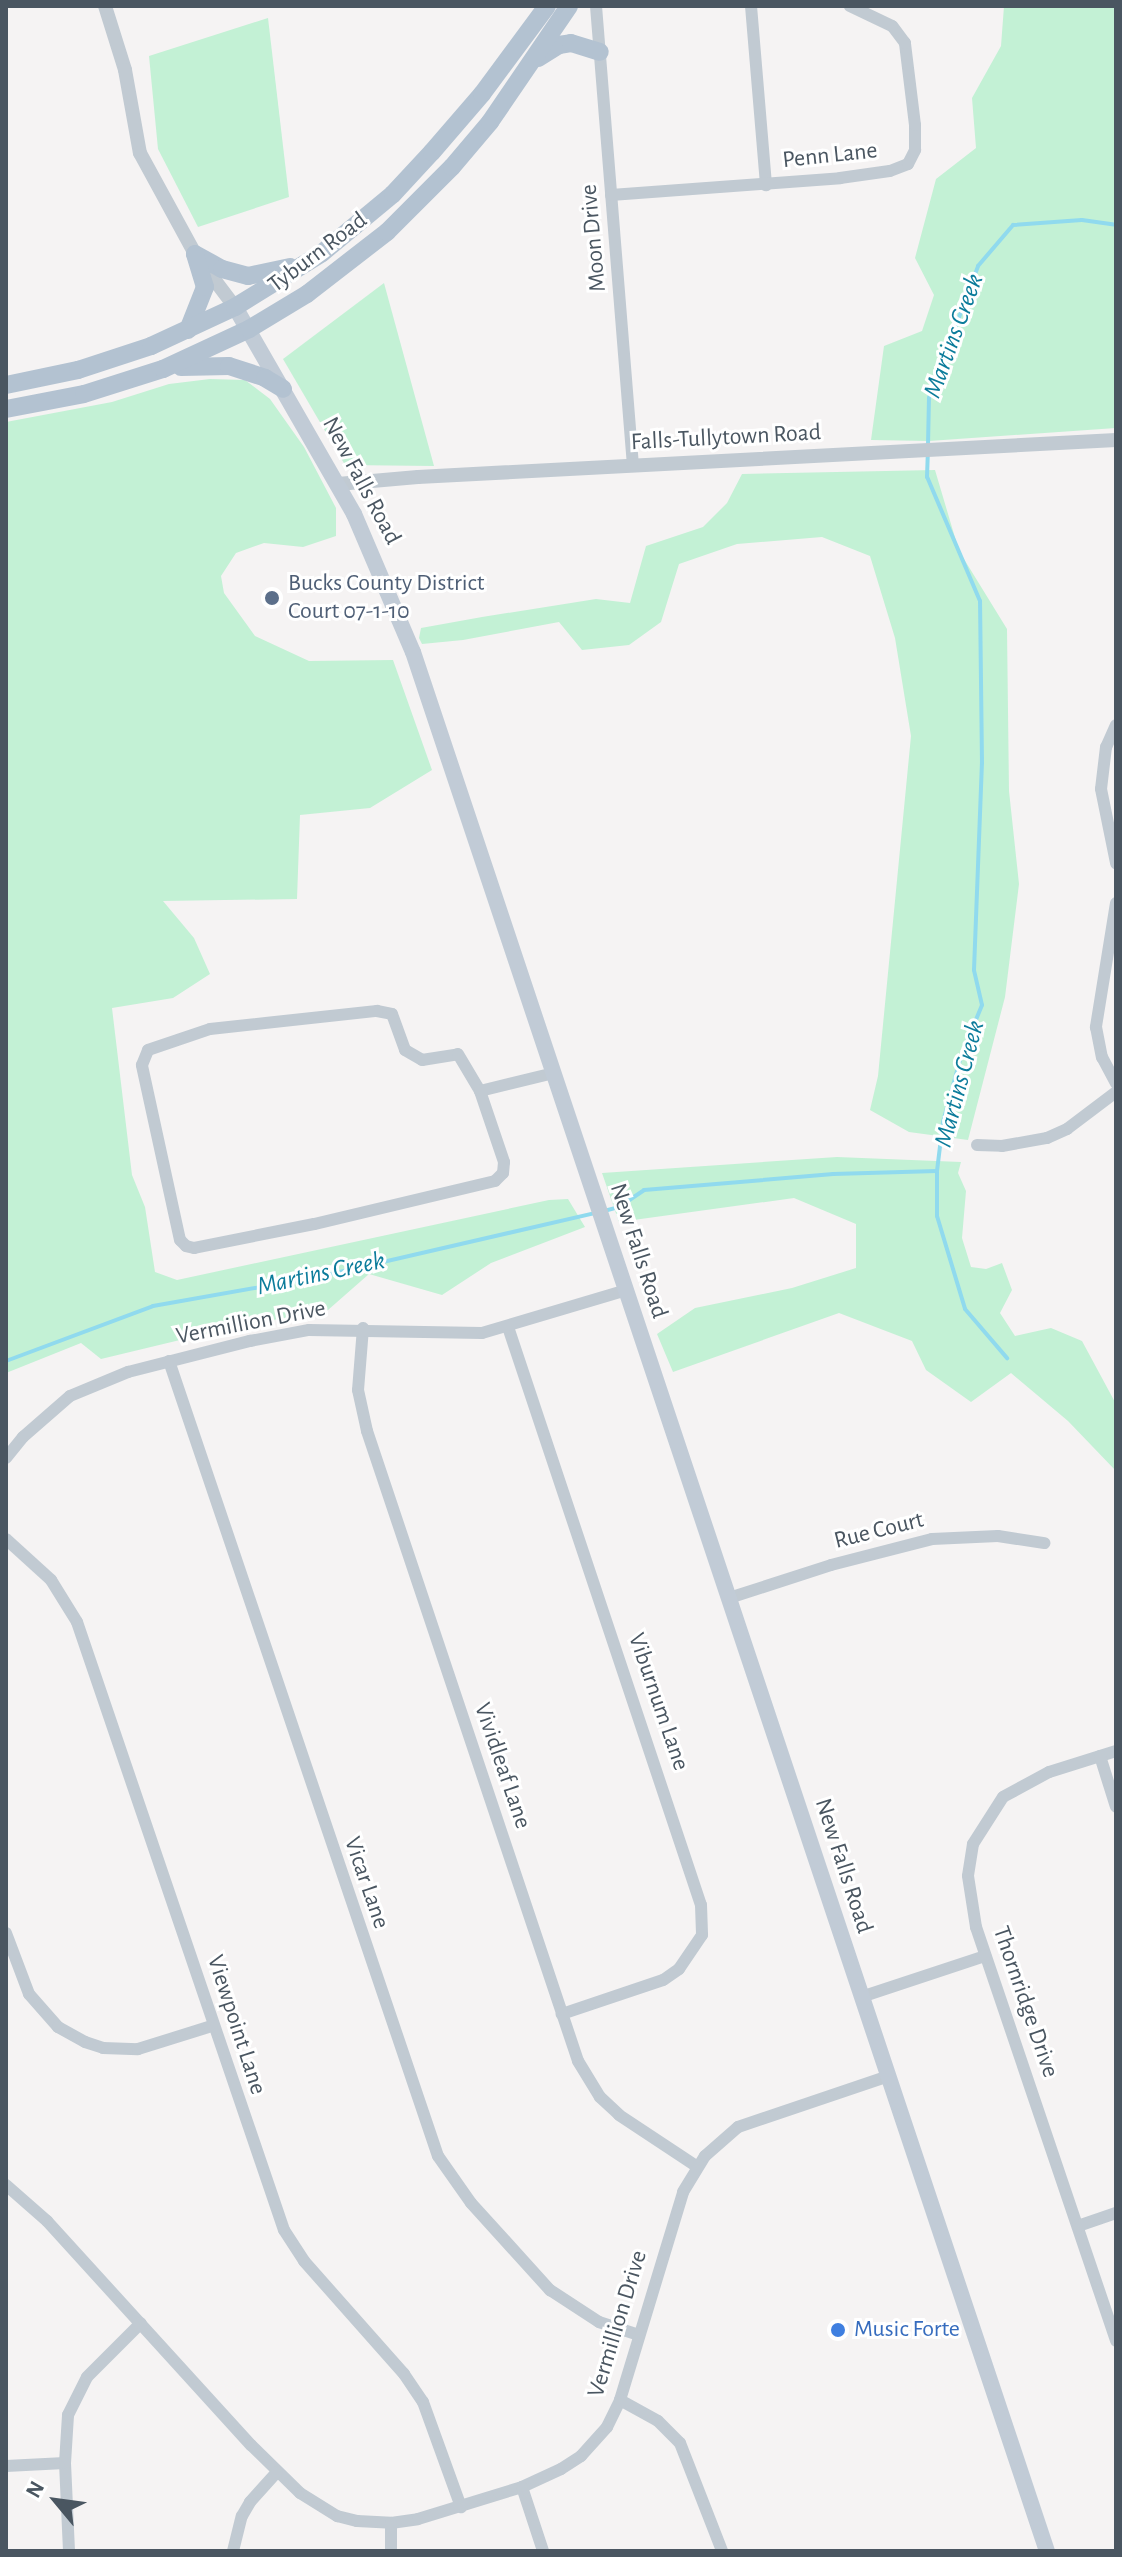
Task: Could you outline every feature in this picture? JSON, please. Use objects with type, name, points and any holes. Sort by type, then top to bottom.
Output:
[{"type":"main road","name":"Tyburn Road","points":[[6,385],[78,370],[188,330],[235,307],[322,253],[393,194],[432,152],[482,94],[547,6]]},
{"type":"main road","name":"Tyburn Road","points":[[6,409],[84,394],[163,369],[249,329],[307,294],[387,232],[452,167],[533,62],[569,6]]},
{"type":"main road","points":[[533,62],[559,45],[571,43],[600,52]]},
{"type":"main road","points":[[195,254],[222,269],[248,276],[282,271],[322,253]]},
{"type":"main road","points":[[188,330],[205,287],[195,254]]},
{"type":"main road","name":"New Falls Road","points":[[235,307],[338,484],[398,612],[1047,2551]]},
{"type":"main road","points":[[163,369],[229,366],[265,378],[283,389]]},
{"type":"street","name":"New Falls Road","points":[[105,6],[115,28],[140,153],[195,254],[235,307]]},
{"type":"street","name":"Moon Drive","points":[[596,6],[633,465]]},
{"type":"street","points":[[751,6],[766,185]]},
{"type":"street","name":"Penn Lane","points":[[611,195],[766,185],[904,167],[913,158],[915,125],[905,43],[892,26],[850,6]]},
{"type":"street","name":"Falls-Tullytown Road","points":[[338,484],[1116,440]]},
{"type":"street","points":[[1116,725],[1106,747],[1101,789],[1116,863]]},
{"type":"street","points":[[1116,903],[1113,942],[1096,1027],[1102,1057],[1116,1083]]},
{"type":"street","points":[[377,1011],[392,1014],[405,1050],[422,1060],[458,1054],[480,1091],[504,1162],[503,1173],[495,1181],[314,1224],[194,1248],[180,1240],[142,1065],[148,1050],[210,1029],[377,1011]]},
{"type":"street","points":[[480,1091],[554,1073]]},
{"type":"street","points":[[977,1145],[1002,1146],[1047,1138],[1078,1122],[1116,1092]]},
{"type":"street","name":"Vermillion Drive","points":[[6,1458],[23,1437],[70,1396],[90,1385],[169,1361],[293,1333],[363,1328],[452,1335],[508,1327],[626,1290]]},
{"type":"street","name":"Viburnum Lane","points":[[508,1327],[701,1905],[702,1935],[679,1969],[663,1980],[562,2014]]},
{"type":"street","name":"Vividleaf Lane","points":[[363,1328],[358,1390],[367,1431],[578,2061],[600,2097],[619,2115],[696,2166]]},
{"type":"street","name":"Vicar Lane","points":[[169,1361],[438,2156],[471,2203],[550,2290],[599,2322],[639,2335]]},
{"type":"street","name":"Rue Court","points":[[729,1598],[831,1565],[932,1539],[998,1536],[1044,1543]]},
{"type":"street","name":"Viewpoint Lane","points":[[6,1539],[51,1580],[77,1622],[212,2026],[284,2230],[304,2261],[404,2374],[423,2402],[461,2507]]},
{"type":"street","name":"Thornridge Drive","points":[[1116,1751],[1014,1789],[980,1827],[969,1858],[968,1876],[976,1927],[985,1956],[1116,2341]]},
{"type":"street","points":[[1100,1756],[1116,1807]]},
{"type":"street","points":[[6,1933],[29,1994],[58,2027],[85,2042],[103,2048],[138,2049],[212,2026]]},
{"type":"street","points":[[861,1997],[985,1956]]},
{"type":"street","name":"Vermillion Drive","points":[[6,2185],[47,2221],[277,2472],[322,2509],[337,2516],[391,2523],[461,2507],[522,2487],[581,2456],[607,2427],[620,2400],[679,2206],[696,2166],[738,2127],[836,2091],[886,2077]]},
{"type":"street","points":[[1078,2226],[1116,2213]]},
{"type":"street","points":[[69,2551],[66,2428],[75,2396],[106,2355],[141,2323]]},
{"type":"street","points":[[620,2400],[658,2421],[680,2443],[722,2551]]},
{"type":"street","points":[[6,2466],[65,2463]]},
{"type":"street","points":[[233,2551],[242,2516],[260,2489],[277,2472]]},
{"type":"street","points":[[522,2487],[543,2551]]},
{"type":"street","points":[[391,2523],[391,2551]]},
{"type":"green space","points":[[1004,6],[1116,6],[1116,428],[929,441],[871,440],[884,346],[922,331],[934,295],[915,258],[936,179],[976,148],[972,98],[1001,46]]},
{"type":"green space","points":[[268,18],[289,197],[198,227],[158,149],[149,56]]},
{"type":"green space","points":[[384,283],[434,466],[345,465],[283,359]]},
{"type":"green space","points":[[210,379],[245,380],[270,399],[304,447],[336,508],[336,536],[303,547],[264,543],[236,553],[221,576],[224,593],[255,636],[309,661],[393,660],[432,770],[370,808],[300,815],[297,899],[163,901],[194,938],[210,974],[173,998],[112,1008],[132,1175],[145,1207],[155,1272],[177,1280],[549,1200],[568,1199],[585,1227],[491,1263],[442,1295],[369,1274],[328,1310],[234,1327],[101,1359],[81,1343],[6,1373],[6,422],[112,402],[169,384]]},
{"type":"green space","points":[[935,470],[959,551],[1007,629],[1009,791],[1019,884],[1005,997],[968,1140],[909,1132],[870,1110],[878,1076],[911,736],[895,638],[870,556],[822,537],[737,544],[679,564],[661,622],[629,645],[582,650],[559,622],[463,640],[422,644],[419,638],[421,628],[482,617],[596,599],[630,603],[646,546],[703,527],[727,503],[742,474]]},
{"type":"green space","points":[[837,1157],[961,1162],[958,1173],[966,1191],[962,1238],[971,1267],[986,1269],[1002,1263],[1012,1290],[1000,1313],[1015,1336],[1051,1328],[1082,1341],[1116,1404],[1116,1471],[1068,1421],[1011,1373],[971,1402],[926,1370],[912,1341],[839,1313],[673,1372],[657,1334],[695,1308],[792,1288],[856,1268],[856,1224],[794,1198],[619,1222],[602,1173]]},
{"type":"waterway","name":"Martins Creek","points":[[928,445],[929,398],[978,266],[1013,225],[1082,220],[1116,225]]},
{"type":"waterway","name":"Martins Creek","points":[[604,1211],[619,1207],[644,1190],[833,1174],[937,1171],[943,1122],[961,1056],[982,1005],[974,970],[982,763],[980,601],[927,477],[928,454]]},
{"type":"waterway","points":[[937,1172],[937,1216],[965,1309],[1007,1358]]},
{"type":"waterway","name":"Martins Creek","points":[[6,1361],[153,1306],[318,1277],[596,1213]]},
{"type":"place","name":"Bucks County District Court 07-1-10","points":[[272,598]]},
{"type":"place","name":"Music Forte","points":[[838,2330]]}]
